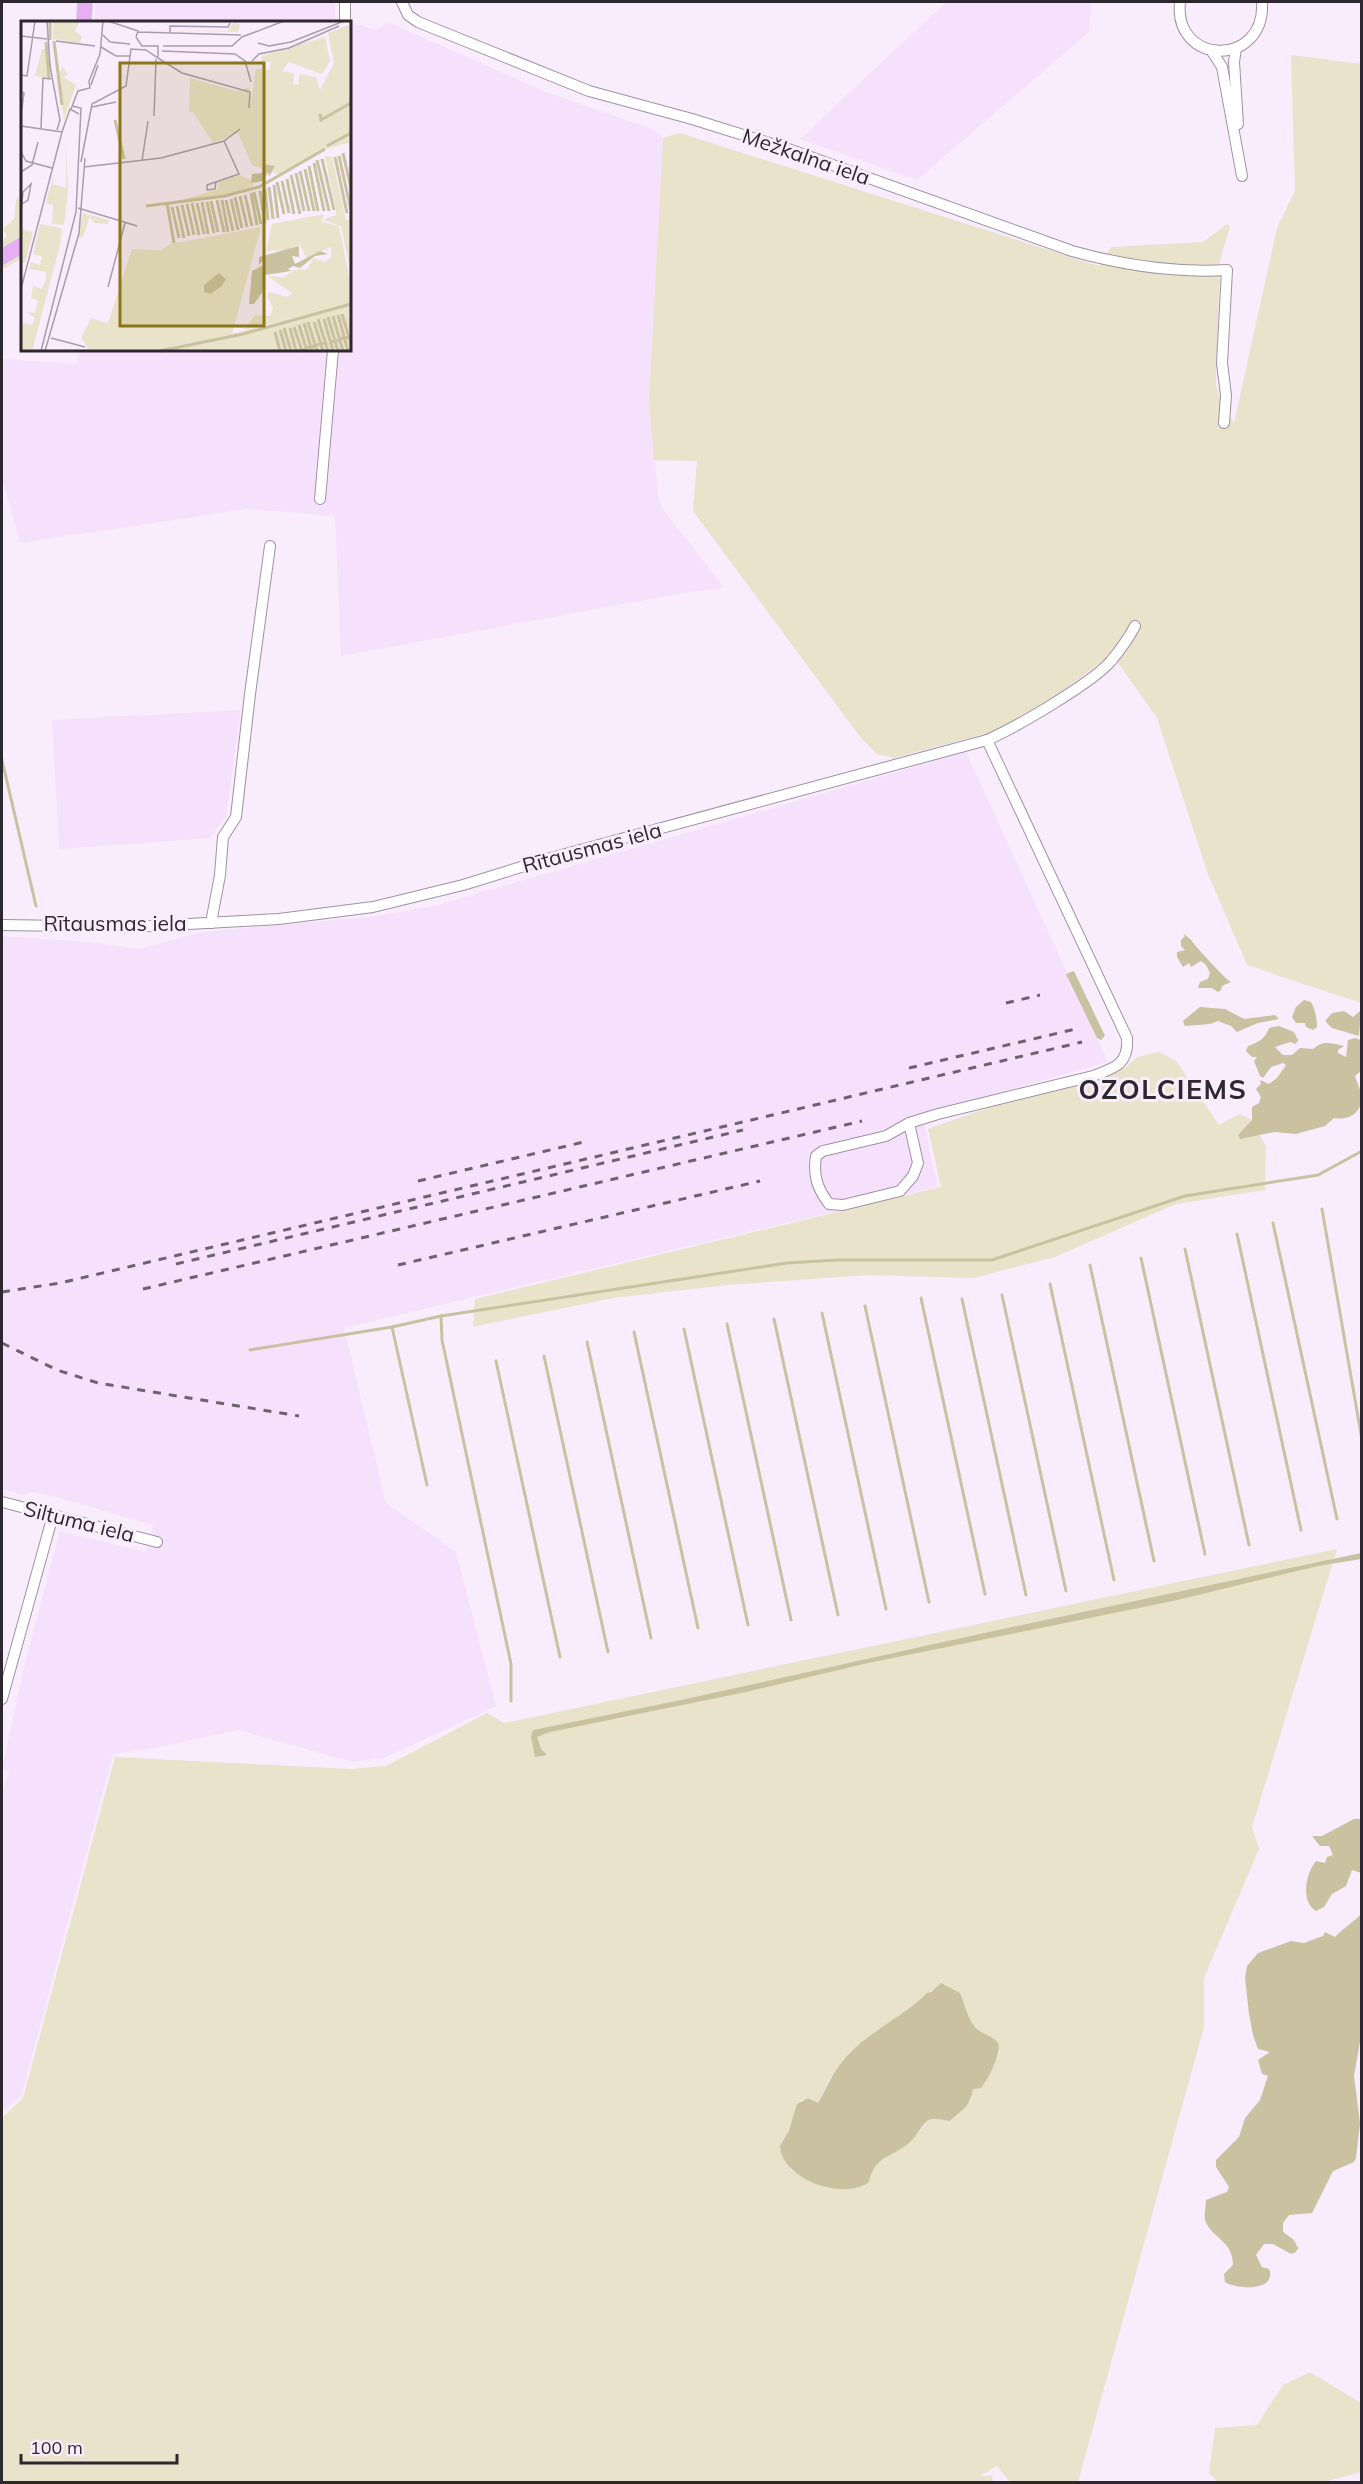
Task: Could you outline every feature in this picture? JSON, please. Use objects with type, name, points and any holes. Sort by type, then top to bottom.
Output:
[{"type":"highway","points":[[84,21],[85,2]]},
{"type":"highway","points":[[2,257],[21,246]]},
{"type":"street","points":[[345,2],[345,21]]},
{"type":"street","name":"Mežkalna iela","points":[[402,2],[408,15],[418,22],[589,91],[692,119],[788,149],[1072,251],[1097,258],[1160,268],[1204,272],[1227,270],[1222,363],[1226,395],[1224,423]]},
{"type":"street","points":[[1180,2],[1181,22],[1185,32],[1201,46],[1224,51],[1236,48],[1254,34],[1262,13],[1262,2]]},
{"type":"street","points":[[1211,50],[1222,67],[1242,176],[1234,66],[1236,48]]},
{"type":"street","points":[[320,499],[333,351]]},
{"type":"street","points":[[211,923],[220,875],[223,837],[236,817],[270,546]]},
{"type":"street","name":"Rītausmas iela","points":[[2,925],[134,927],[211,923],[329,914],[392,903],[987,740],[1002,734],[1051,704],[1103,668],[1110,662],[1135,626]]},
{"type":"street","points":[[909,1123],[918,1163],[914,1176],[900,1191],[843,1205],[829,1204],[818,1189],[814,1170],[816,1156],[823,1150],[886,1136],[909,1123],[938,1114],[1093,1076],[1117,1066],[1128,1052],[1127,1038],[987,740]]},
{"type":"street","name":"Siltuma iela","points":[[2,1502],[158,1542]]},
{"type":"street","points":[[2,1699],[52,1515]]},
{"type":"shaded area","points":[[95,2],[335,2],[335,18],[346,21],[95,21]]},
{"type":"shaded area","points":[[946,2],[1092,2],[1089,32],[917,180],[800,139]]},
{"type":"shaded area","points":[[351,22],[377,30],[388,22],[546,92],[655,130],[663,138],[649,400],[659,501],[662,508],[723,586],[720,589],[695,591],[341,656],[335,516],[247,509],[20,543],[2,478],[2,359],[77,364],[78,351],[351,351]]},
{"type":"shaded area","points":[[1291,55],[1361,64],[1361,1003],[1247,965],[1208,874],[1157,718],[1119,664],[1105,659],[1054,697],[1003,729],[894,758],[877,754],[861,738],[693,511],[697,461],[654,460],[649,400],[663,138],[680,133],[1099,266],[1111,247],[1203,242],[1227,224],[1230,227],[1220,260],[1216,385],[1222,406],[1234,423],[1277,228],[1295,191]]},
{"type":"shaded area","points":[[21,196],[21,259],[2,270],[2,240],[7,236],[3,229],[14,219],[16,200]]},
{"type":"shaded area","points":[[241,710],[226,816],[210,838],[59,849],[52,720]]},
{"type":"shaded area","points":[[966,752],[1108,1062],[922,1115],[938,1187],[344,1328],[386,1503],[456,1552],[496,1706],[384,1758],[352,1762],[238,1730],[154,1748],[113,1754],[21,2097],[2,2111],[2,1794],[9,1771],[2,1769],[26,1659],[60,1531],[146,1552],[153,1525],[56,1497],[32,1492],[24,1495],[2,1489],[2,936],[89,942],[139,949],[201,932],[376,916],[434,906]]},
{"type":"shaded area","points":[[1183,933],[1231,982],[1222,986],[1218,992],[1212,988],[1198,988],[1200,982],[1208,979],[1210,973],[1206,965],[1201,961],[1191,967],[1189,963],[1183,967],[1177,957],[1177,952],[1185,950],[1181,946],[1181,940],[1185,936]]},
{"type":"shaded area","points":[[1074,971],[1105,1036],[1101,1040],[1097,1038],[1066,974]]},
{"type":"shaded area","points":[[1304,1000],[1311,1002],[1315,1011],[1317,1027],[1313,1030],[1306,1027],[1305,1023],[1296,1023],[1292,1017],[1296,1007]]},
{"type":"shaded area","points":[[1200,1007],[1225,1009],[1244,1019],[1275,1015],[1279,1019],[1258,1023],[1237,1032],[1231,1026],[1218,1021],[1185,1026],[1183,1021]]},
{"type":"shaded area","points":[[1361,1010],[1359,1036],[1332,1028],[1325,1021],[1332,1013],[1344,1011],[1353,1017]]},
{"type":"shaded area","points":[[1279,1026],[1294,1032],[1298,1040],[1296,1044],[1290,1042],[1275,1047],[1283,1055],[1292,1055],[1300,1048],[1313,1049],[1320,1044],[1327,1043],[1344,1046],[1338,1050],[1338,1053],[1346,1057],[1348,1040],[1355,1038],[1361,1040],[1361,1071],[1355,1076],[1362,1101],[1358,1111],[1350,1117],[1334,1118],[1325,1126],[1296,1134],[1275,1132],[1240,1139],[1238,1135],[1252,1120],[1252,1107],[1259,1103],[1261,1097],[1256,1089],[1261,1084],[1260,1080],[1269,1084],[1277,1078],[1286,1065],[1283,1063],[1271,1067],[1263,1078],[1254,1061],[1257,1057],[1252,1057],[1246,1051],[1248,1046],[1264,1037],[1269,1028]]},
{"type":"shaded area","points":[[1160,1052],[1177,1062],[1219,1125],[1239,1114],[1249,1118],[1266,1146],[1265,1190],[1176,1204],[1055,1257],[974,1278],[868,1275],[727,1285],[613,1298],[473,1327],[475,1299],[941,1187],[928,1129],[984,1109],[1125,1068],[1137,1057]]},
{"type":"shaded area","points":[[1337,1549],[1252,1827],[1259,1849],[1204,1978],[1204,2027],[1078,2482],[1010,2482],[997,2466],[978,2477],[992,2475],[993,2482],[2,2482],[2,2118],[23,2098],[115,1757],[351,1769],[386,1766],[487,1713],[504,1723]],"holes":[[[939,1985],[959,1997],[975,2027],[996,2041],[1000,2052],[988,2073],[986,2083],[973,2088],[971,2100],[950,2121],[933,2119],[927,2121],[921,2130],[875,2165],[869,2182],[801,2176],[791,2170],[780,2149],[801,2100],[810,2098],[818,2104],[828,2082],[847,2056]]]},
{"type":"shaded area","points":[[1361,1553],[1361,1559],[1318,1566],[1173,1601],[868,1663],[746,1692],[550,1732],[537,1737],[541,1749],[547,1755],[535,1757],[531,1736],[533,1730]]},
{"type":"shaded area","points":[[1354,1819],[1361,1819],[1361,1873],[1352,1870],[1346,1886],[1332,1894],[1324,1907],[1316,1911],[1308,1901],[1306,1894],[1307,1879],[1316,1861],[1325,1863],[1327,1857],[1333,1855],[1329,1846],[1320,1846],[1312,1836],[1322,1836]]},
{"type":"shaded area","points":[[1361,1914],[1361,2036],[1354,2076],[1360,2123],[1356,2158],[1354,2162],[1333,2171],[1312,2213],[1289,2215],[1283,2223],[1283,2232],[1294,2240],[1298,2248],[1296,2252],[1291,2254],[1273,2244],[1264,2244],[1256,2255],[1262,2267],[1269,2269],[1268,2281],[1255,2287],[1231,2285],[1225,2282],[1224,2274],[1233,2265],[1232,2257],[1226,2245],[1208,2226],[1205,2215],[1206,2200],[1227,2192],[1229,2187],[1216,2167],[1216,2160],[1239,2137],[1245,2118],[1260,2100],[1268,2076],[1262,2074],[1258,2060],[1270,2052],[1258,2049],[1253,2035],[1245,1978],[1247,1966],[1258,1953],[1291,1941],[1304,1943],[1323,1936],[1325,1932],[1335,1937]]},
{"type":"shaded area","points":[[941,1983],[960,1993],[975,2027],[998,2043],[996,2059],[984,2085],[973,2089],[967,2104],[950,2121],[935,2119],[927,2121],[908,2144],[879,2162],[869,2182],[858,2187],[830,2188],[816,2184],[791,2169],[783,2158],[780,2146],[789,2130],[797,2104],[808,2098],[818,2103],[838,2067],[856,2047]]},
{"type":"shaded area","points":[[1310,2372],[1361,2403],[1361,2472],[1324,2482],[1218,2482],[1209,2473],[1215,2428],[1257,2425],[1283,2385]]},
{"type":"waterway","points":[[2,760],[36,906]]},
{"type":"waterway","points":[[250,1350],[392,1327],[441,1316],[787,1263],[838,1260],[992,1260],[1185,1196],[1318,1175],[1362,1151]]},
{"type":"waterway","points":[[1322,1209],[1362,1440]]},
{"type":"waterway","points":[[1273,1223],[1337,1519]]},
{"type":"waterway","points":[[1237,1234],[1301,1530]]},
{"type":"waterway","points":[[1185,1249],[1249,1545]]},
{"type":"waterway","points":[[1141,1258],[1205,1554]]},
{"type":"waterway","points":[[1090,1265],[1154,1561]]},
{"type":"waterway","points":[[1050,1284],[1114,1580]]},
{"type":"waterway","points":[[1002,1295],[1066,1591]]},
{"type":"waterway","points":[[921,1298],[985,1594]]},
{"type":"waterway","points":[[962,1299],[1026,1595]]},
{"type":"waterway","points":[[865,1306],[929,1602]]},
{"type":"waterway","points":[[822,1313],[886,1609]]},
{"type":"waterway","points":[[441,1316],[442,1340],[511,1664],[511,1701]]},
{"type":"waterway","points":[[774,1319],[838,1615]]},
{"type":"waterway","points":[[727,1324],[791,1620]]},
{"type":"waterway","points":[[392,1327],[427,1485]]},
{"type":"waterway","points":[[684,1329],[748,1625]]},
{"type":"waterway","points":[[634,1332],[698,1628]]},
{"type":"waterway","points":[[587,1342],[651,1638]]},
{"type":"waterway","points":[[544,1356],[608,1652]]},
{"type":"waterway","points":[[496,1361],[560,1657]]},
{"type":"railway","points":[[1006,1003],[1040,995]]},
{"type":"railway","points":[[909,1068],[1080,1028]]},
{"type":"railway","points":[[2,1292],[60,1283],[1082,1042]]},
{"type":"railway","points":[[143,1289],[862,1121]]},
{"type":"railway","points":[[176,1264],[743,1130]]},
{"type":"railway","points":[[418,1181],[584,1142]]},
{"type":"railway","points":[[398,1265],[760,1181]]},
{"type":"railway","points":[[2,1343],[57,1370],[98,1383],[299,1416]]},
{"type":"district","name":"OZOLCIEMS","points":[[1163,1090]]}]
